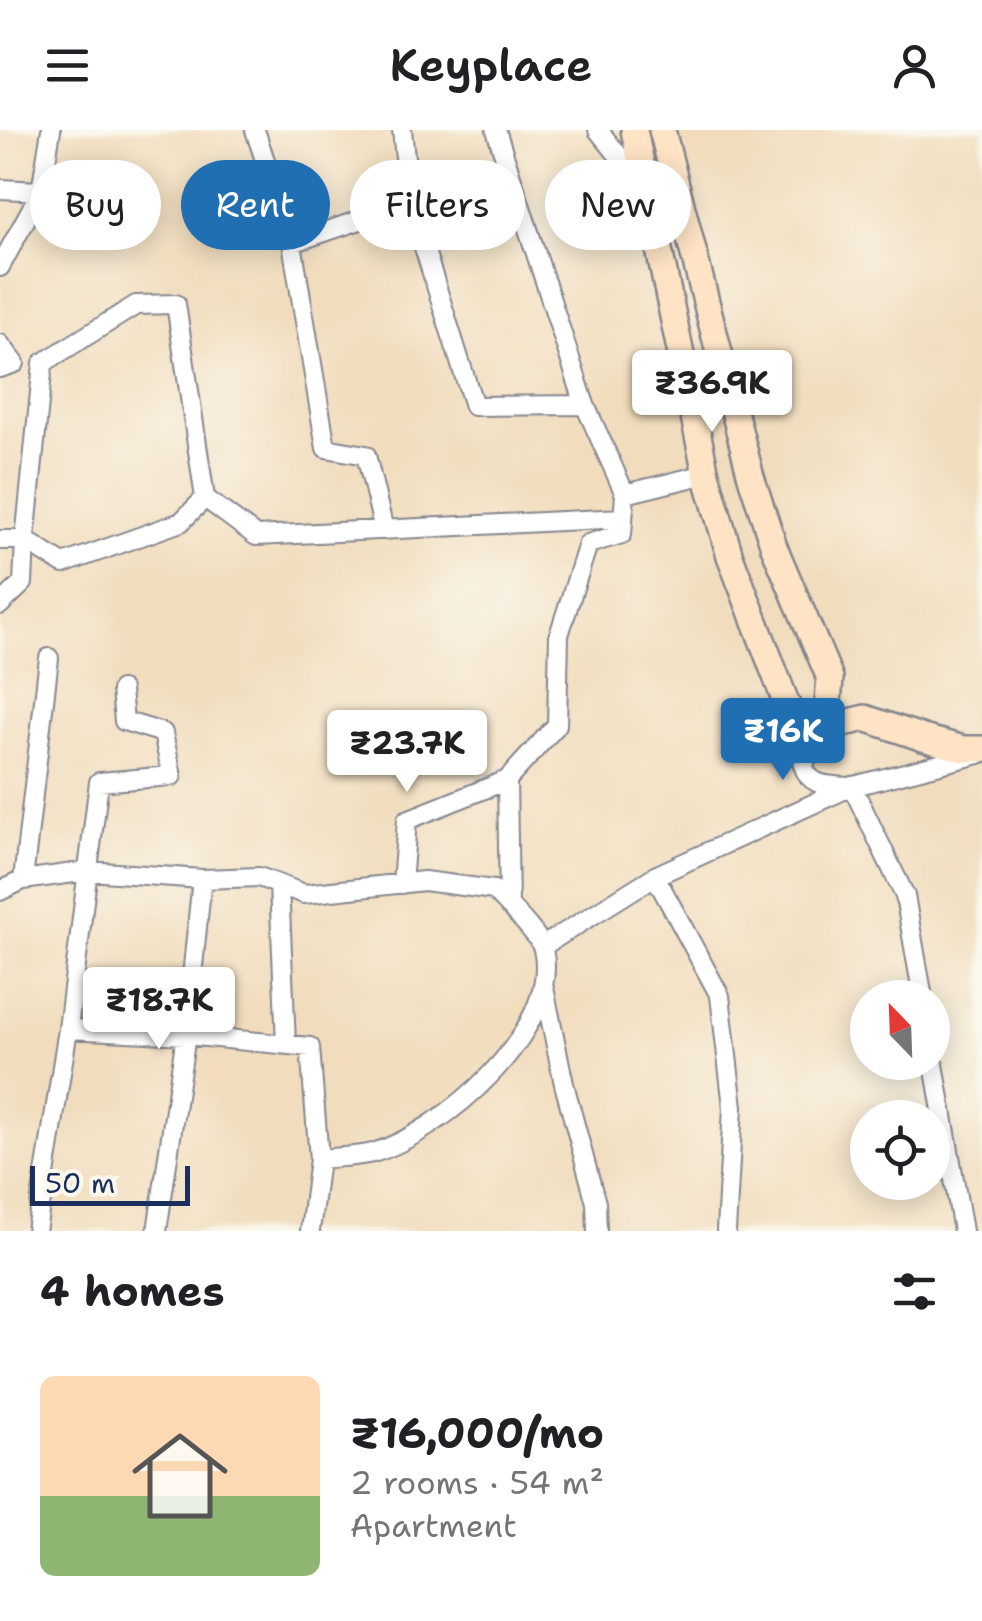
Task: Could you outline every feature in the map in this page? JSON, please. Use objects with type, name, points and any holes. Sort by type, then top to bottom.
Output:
[{"type":"main road","points":[[634,130],[640,160]]},
{"type":"main road","points":[[662,130],[751,477],[774,546],[830,678],[826,728]]},
{"type":"main road","points":[[659,250],[706,474],[730,556],[790,713],[826,728],[865,718],[923,738],[982,751]]},
{"type":"street","points":[[46,160],[51,130]]},
{"type":"street","points":[[255,130],[265,160]]},
{"type":"street","points":[[402,130],[405,160]]},
{"type":"street","points":[[402,884],[407,820],[508,780],[557,725],[559,635],[588,544],[622,534],[625,494],[585,405],[496,130]]},
{"type":"street","points":[[598,130],[622,160]]},
{"type":"street","points":[[0,190],[30,191]]},
{"type":"street","points":[[0,267],[30,211]]},
{"type":"street","points":[[293,250],[326,448],[366,456],[384,530]]},
{"type":"street","points":[[425,250],[474,406],[585,405]]},
{"type":"street","points":[[0,605],[23,583],[43,363],[136,305],[176,304],[205,498],[256,536],[623,518]]},
{"type":"street","points":[[0,344],[14,363],[0,368]]},
{"type":"street","points":[[625,494],[706,474]]},
{"type":"street","points":[[0,540],[25,540],[64,564],[181,522],[205,498]]},
{"type":"street","points":[[23,880],[49,658]]},
{"type":"street","points":[[36,1231],[68,1029],[99,782],[172,776],[163,732],[124,721],[121,690]]},
{"type":"street","points":[[826,728],[803,765],[806,776],[818,785],[851,787]]},
{"type":"street","points":[[542,946],[656,876],[851,787],[982,751]]},
{"type":"street","points":[[508,780],[509,906]]},
{"type":"street","points":[[851,787],[905,896],[920,980]]},
{"type":"street","points":[[0,892],[23,880],[88,871],[202,879],[258,877],[304,894],[424,881],[494,890],[542,946],[544,988],[564,1084],[596,1204],[597,1231]]},
{"type":"street","points":[[656,876],[720,996],[733,1108],[726,1231]]},
{"type":"street","points":[[157,1231],[186,1035],[202,879]]},
{"type":"street","points":[[279,885],[286,1044]]},
{"type":"street","points":[[320,1160],[374,1152],[450,1114],[522,1040],[544,988]]},
{"type":"street","points":[[68,1029],[310,1046],[320,1160],[310,1231]]},
{"type":"street","points":[[937,1080],[963,1231]]}]
